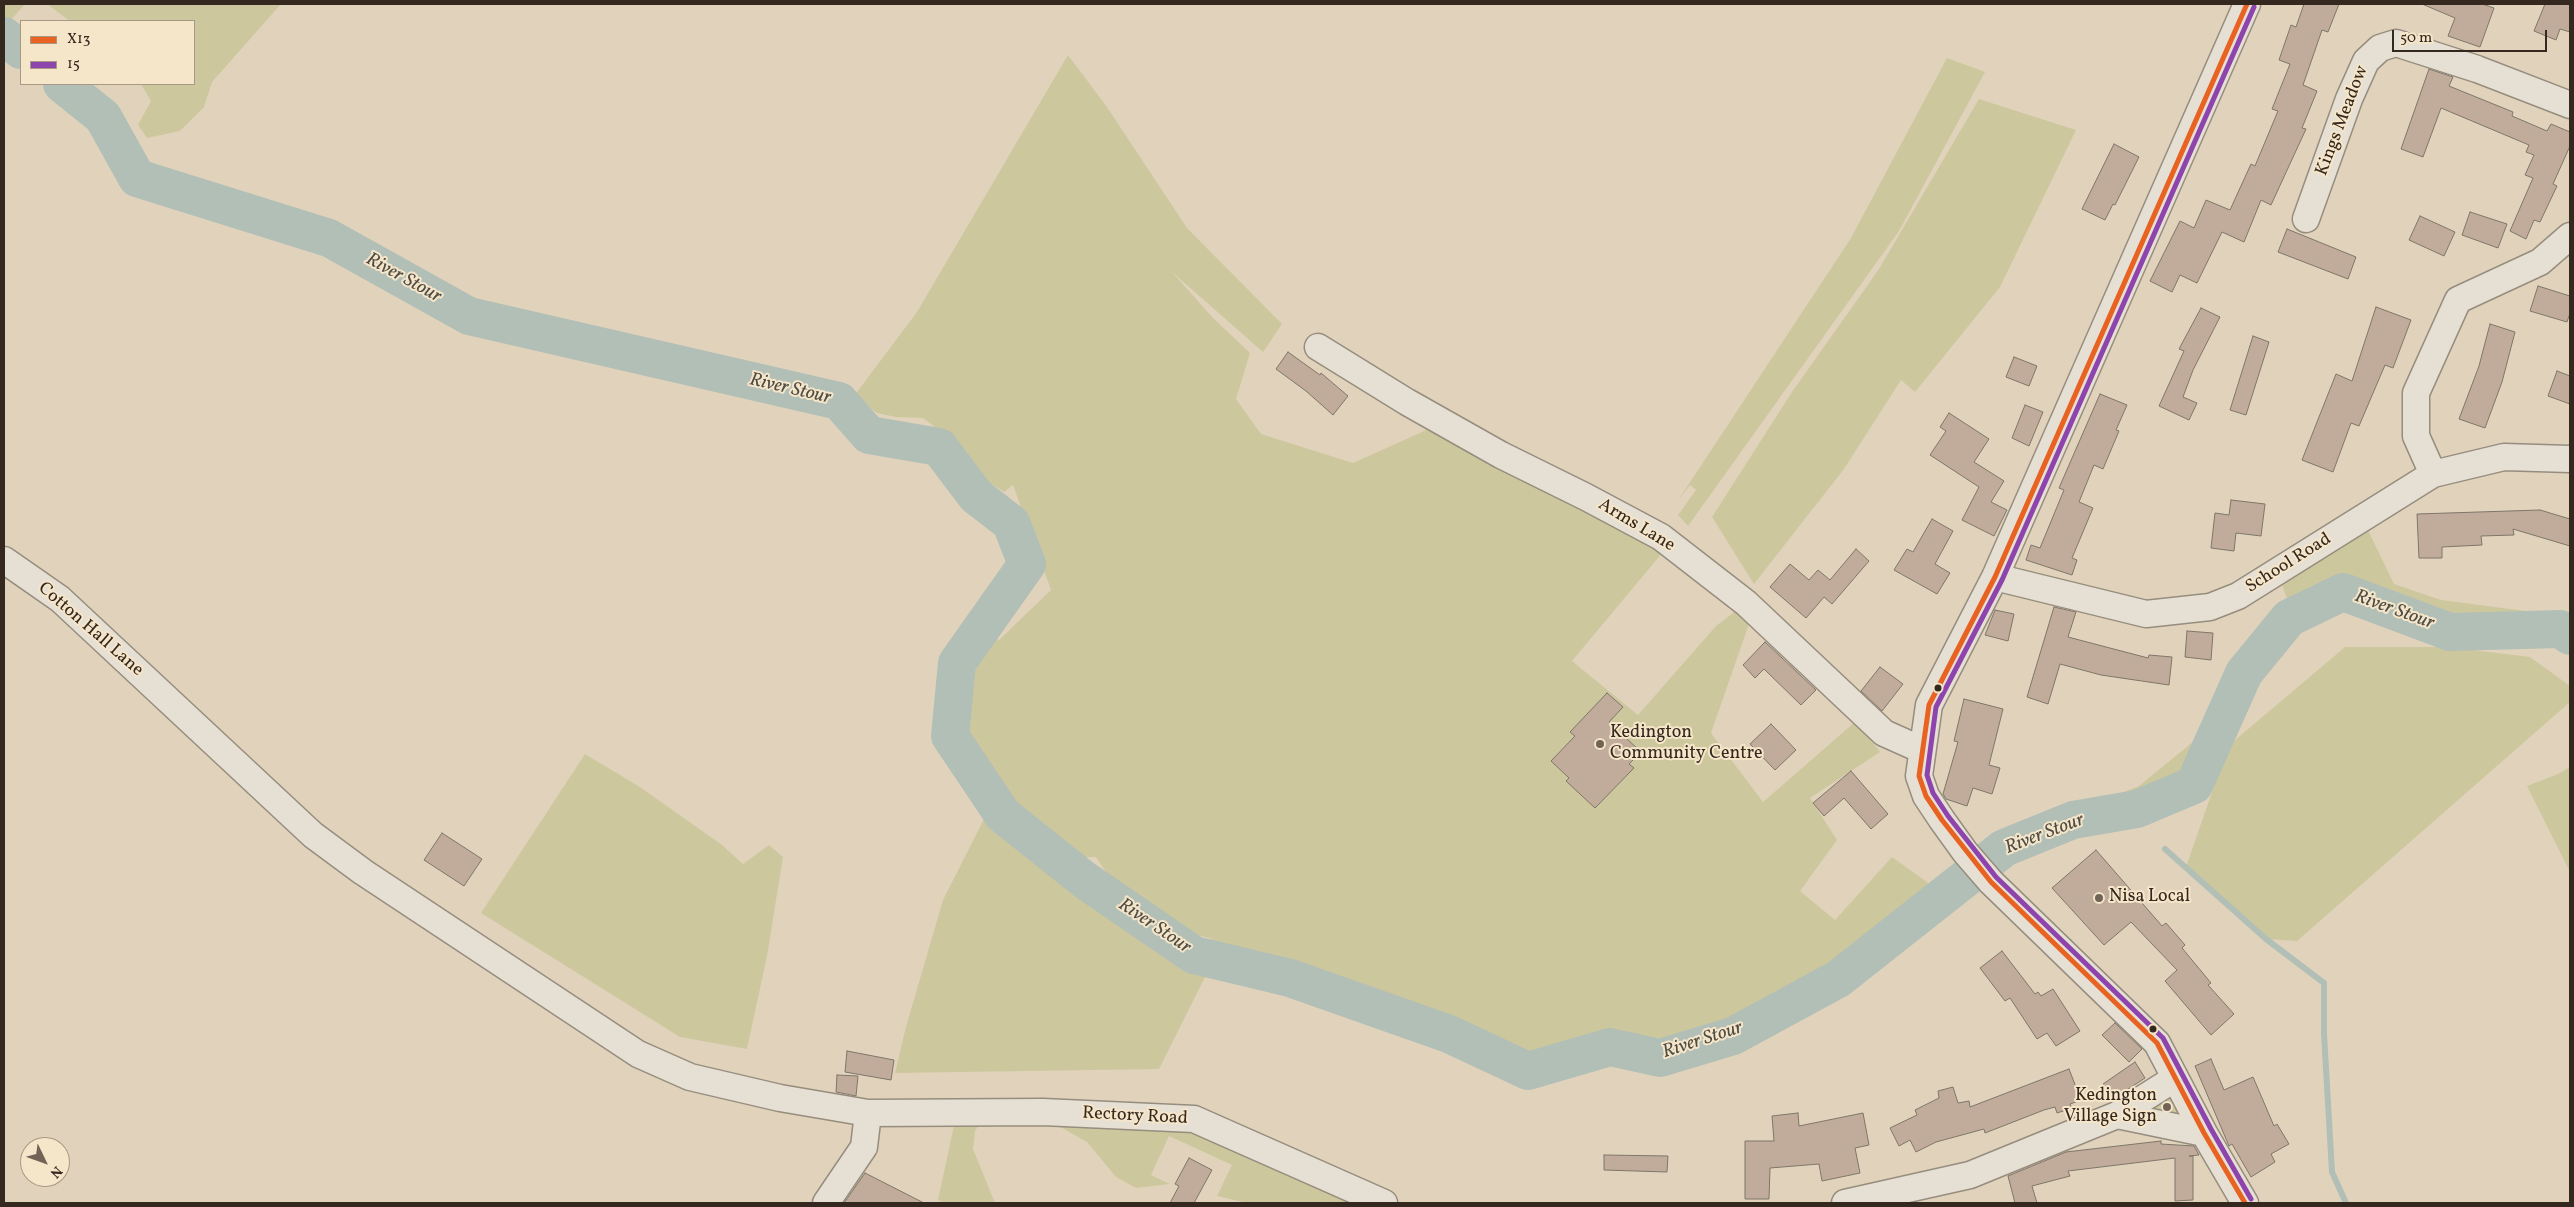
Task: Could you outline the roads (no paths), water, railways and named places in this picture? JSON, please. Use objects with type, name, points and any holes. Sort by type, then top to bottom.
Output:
[{"type":"street","points":[[2245,1203],[2174,1079],[2157,1043],[1991,882],[1965,852],[1926,796],[1919,776],[1929,705],[1995,577],[2247,4]]},
{"type":"street","name":"Kings Meadow","points":[[2306,219],[2352,91],[2366,61],[2380,48],[2396,43],[2476,69],[2570,105]]},
{"type":"street","points":[[2433,474],[2416,436],[2416,393],[2458,300],[2540,262],[2570,236]]},
{"type":"street","name":"Arms Lane","points":[[1318,347],[1407,402],[1501,455],[1661,537],[1746,603],[1836,690],[1884,733],[1922,750]]},
{"type":"street","name":"School Road","points":[[1995,577],[2146,614],[2210,606],[2238,596],[2433,474],[2504,457],[2570,460]]},
{"type":"street","name":"Cotton Hall Lane","points":[[4,560],[60,599],[174,703],[313,835],[372,878],[638,1054],[690,1077],[780,1098],[868,1112]]},
{"type":"street","points":[[1845,1203],[1970,1175],[2117,1114],[2174,1079]]},
{"type":"street","points":[[826,1203],[864,1147],[868,1112]]},
{"type":"street","name":"Rectory Road","points":[[868,1112],[1043,1112],[1194,1119],[1384,1203]]},
{"type":"street","points":[[2117,1114],[2204,1133]]},
{"type":"waterway","name":"River Stour","points":[[4,36],[20,49]]},
{"type":"waterway","name":"River Stour","points":[[63,85],[103,117],[137,178],[329,238],[469,316],[839,401],[869,435],[939,447],[976,496],[1011,523],[1027,564],[957,663],[950,736],[1003,815],[1086,881],[1194,955],[1290,978],[1449,1034],[1528,1071],[1610,1047],[1660,1058],[1733,1036],[1838,979],[2004,848],[2073,820],[2137,809],[2194,785],[2244,673],[2289,618],[2343,592],[2450,632],[2560,629],[2570,636]]},
{"type":"waterway","points":[[2165,849],[2266,939],[2324,983],[2324,1034],[2332,1172],[2346,1203]]},
{"type":"place","name":"Kedington Community Centre","points":[[1600,744]]},
{"type":"place","name":"Nisa Local","points":[[2099,898]]},
{"type":"place","name":"Kedington Village Sign","points":[[2167,1107]]}]
